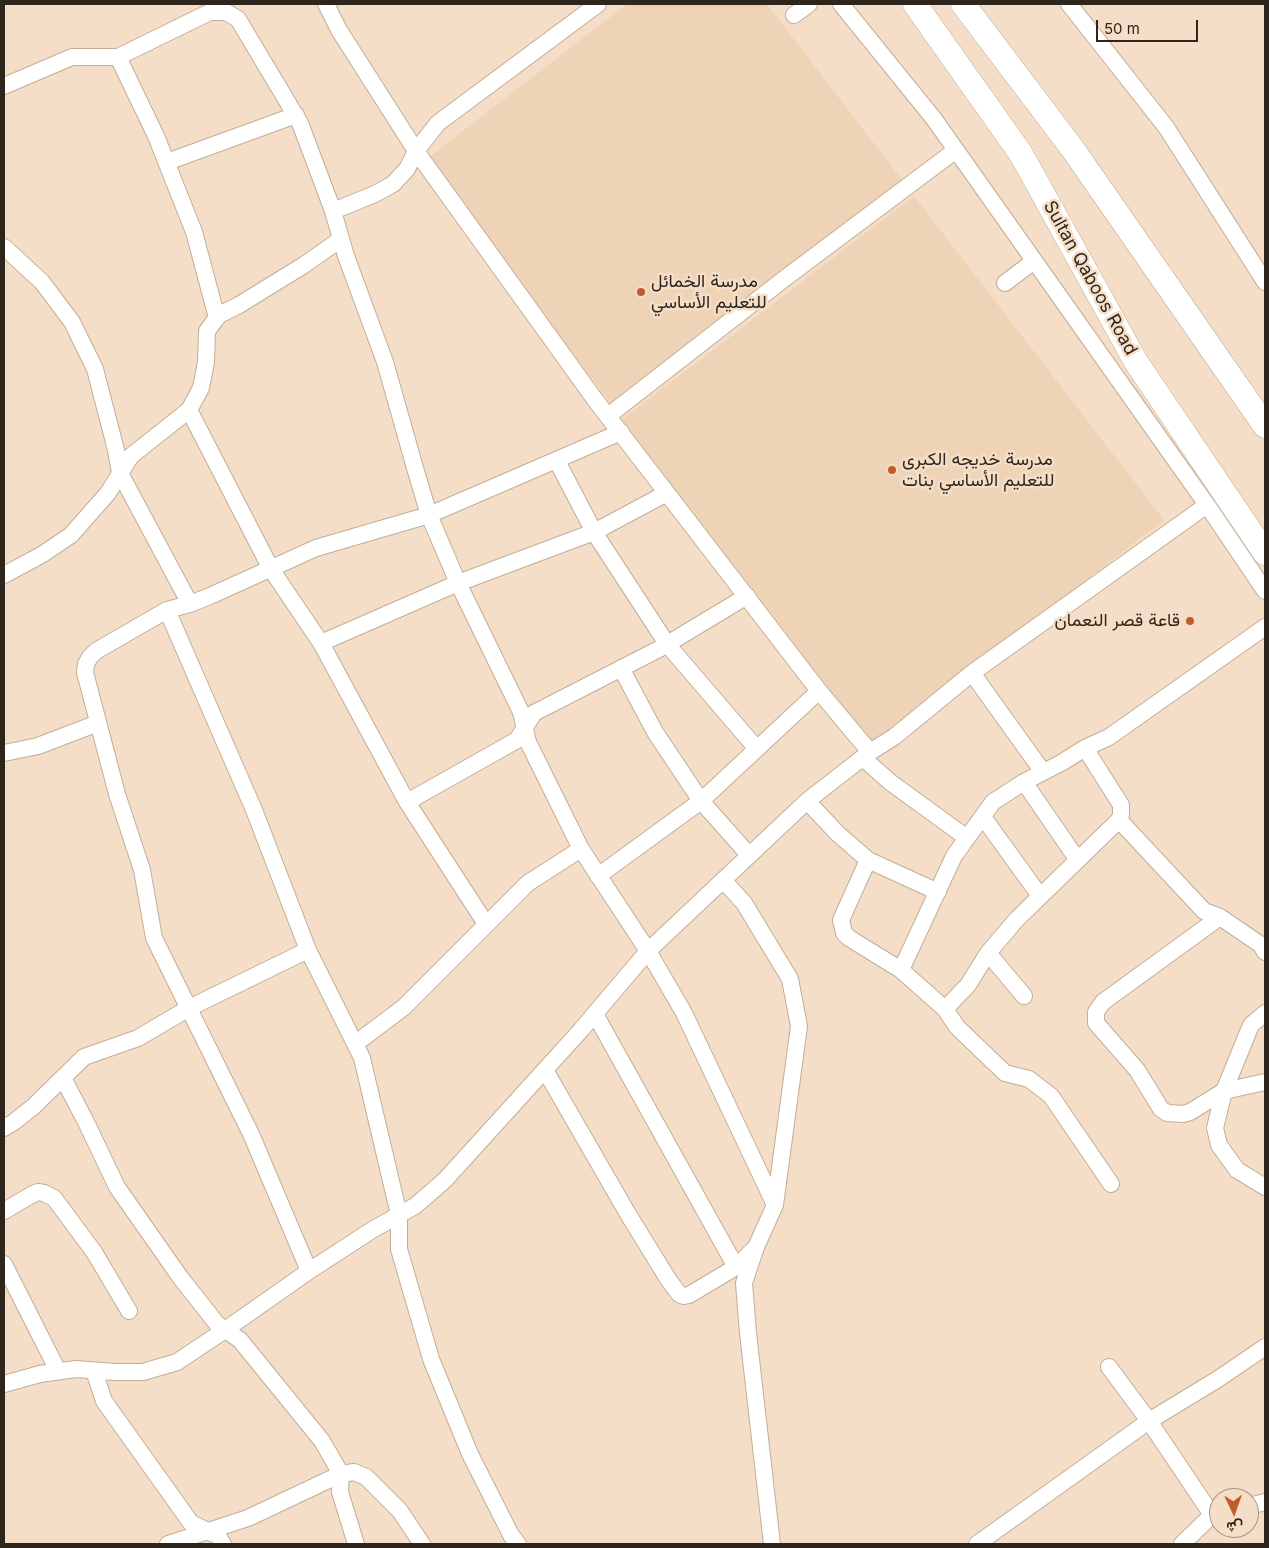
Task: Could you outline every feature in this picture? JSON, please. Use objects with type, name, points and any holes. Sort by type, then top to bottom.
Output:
[{"type":"highway","name":"Sultan Qaboos Road","points":[[915,4],[1021,154],[1136,362],[1265,553]]},
{"type":"highway","points":[[963,4],[1072,148],[1265,426]]},
{"type":"street","points":[[326,4],[339,30],[416,151],[608,416],[867,755],[890,782],[968,838]]},
{"type":"street","points":[[333,211],[375,194],[393,184],[407,170],[426,136],[452,112],[598,4]]},
{"type":"street","points":[[794,15],[809,4]]},
{"type":"street","points":[[841,4],[934,119],[1207,505],[1265,591]]},
{"type":"street","points":[[1069,4],[1166,127],[1265,282]]},
{"type":"street","points":[[4,86],[72,57],[118,57],[210,12],[226,12],[238,19],[300,123],[333,211],[341,239],[385,362],[429,515],[458,582],[521,712],[528,742],[581,849],[648,951],[684,1013],[774,1204]]},
{"type":"street","points":[[118,57],[156,136],[194,232],[216,318]]},
{"type":"street","points":[[167,162],[296,115]]},
{"type":"street","points":[[608,416],[784,279],[956,150]]},
{"type":"street","points":[[4,575],[43,554],[71,535],[108,493],[131,456],[189,410],[201,388],[206,362],[207,331],[216,318],[304,265],[341,239]]},
{"type":"street","points":[[4,247],[42,282],[72,322],[95,369],[120,473],[190,604]]},
{"type":"street","points":[[1005,283],[1034,261]]},
{"type":"street","points":[[189,410],[271,569],[321,643],[407,802],[486,924]]},
{"type":"street","points":[[308,1270],[251,1134],[154,938],[142,870],[117,794],[85,672],[86,664],[96,651],[167,610],[190,604],[316,548],[429,515],[621,432]]},
{"type":"street","points":[[557,461],[594,532],[667,644],[757,749]]},
{"type":"street","points":[[321,643],[458,582],[594,532],[667,493]]},
{"type":"street","points":[[4,1384],[58,1371],[76,1369],[143,1372],[177,1362],[308,1270],[415,1206],[445,1180],[595,1014],[648,951],[807,800],[894,737],[972,673],[1207,505]]},
{"type":"street","points":[[407,802],[517,740],[534,713],[667,644],[746,596]]},
{"type":"street","points":[[167,610],[254,810],[308,950],[362,1058],[399,1215],[399,1249],[430,1359],[470,1454],[511,1535],[518,1544]]},
{"type":"street","points":[[901,970],[954,856],[993,802],[1084,748],[1108,737],[1265,627]]},
{"type":"street","points":[[621,668],[655,732],[702,801],[749,855]]},
{"type":"street","points":[[972,673],[1043,772]]},
{"type":"street","points":[[598,876],[702,801],[819,691]]},
{"type":"street","points":[[4,753],[38,746],[98,723]]},
{"type":"street","points":[[945,1009],[968,985],[988,953],[1017,920],[1121,815],[1121,805],[1084,748]]},
{"type":"street","points":[[1024,782],[1077,859]]},
{"type":"street","points":[[807,800],[837,833],[868,860],[938,892]]},
{"type":"street","points":[[983,816],[1040,896]]},
{"type":"street","points":[[1118,820],[1204,911],[1220,918],[1261,945],[1265,952]]},
{"type":"street","points":[[355,1044],[404,1007],[528,883],[581,849]]},
{"type":"street","points":[[868,860],[841,920],[841,927],[848,938],[901,970],[945,1009],[956,1027],[1005,1073],[1029,1079],[1051,1096],[1111,1184]]},
{"type":"street","points":[[723,880],[744,903],[790,980],[799,1026],[774,1204],[756,1247],[744,1283],[772,1544]]},
{"type":"street","points":[[1220,918],[1103,1002],[1096,1012],[1096,1024],[1137,1070],[1161,1109],[1167,1113],[1183,1114],[1190,1112],[1224,1091],[1265,1082]]},
{"type":"street","points":[[4,1128],[34,1106],[84,1057],[138,1038],[189,1008],[308,950]]},
{"type":"street","points":[[988,953],[1024,996]]},
{"type":"street","points":[[1265,1013],[1251,1025],[1224,1091],[1214,1128],[1219,1145],[1237,1170],[1265,1187]]},
{"type":"street","points":[[595,1014],[736,1267]]},
{"type":"street","points":[[545,1070],[628,1214],[679,1294],[689,1295],[736,1267],[756,1247]]},
{"type":"street","points":[[63,1078],[116,1187],[180,1277],[217,1324],[240,1340],[316,1434],[341,1474],[340,1492],[356,1544]]},
{"type":"street","points":[[4,1211],[33,1194],[44,1193],[54,1198],[94,1252],[129,1311]]},
{"type":"street","points":[[4,1264],[58,1371]]},
{"type":"street","points":[[977,1544],[1148,1421],[1218,1379],[1265,1347]]},
{"type":"street","points":[[1109,1367],[1209,1504]]},
{"type":"street","points":[[94,1371],[104,1401],[191,1523],[218,1536],[222,1544]]},
{"type":"street","points":[[168,1544],[248,1518],[341,1474],[354,1472],[366,1477],[400,1511],[422,1544]]},
{"type":"street","points":[[1182,1544],[1209,1520]]},
{"type":"shaded area","name":"مدرسة الخمائل للتعليم الأساسي","points":[[627,4],[767,4],[902,180],[611,403],[424,161]]},
{"type":"shaded area","name":"مدرسة خديجه الكبرى للتعليم الأساسي بنات","points":[[914,196],[1164,520],[872,746],[620,421]]},
{"type":"place","name":"مدرسة الخمائل للتعليم الأساسي","points":[[641,292]]},
{"type":"place","name":"مدرسة خديجه الكبرى للتعليم الأساسي بنات","points":[[892,470]]},
{"type":"place","name":"قاعة قصر النعمان","points":[[1190,621]]}]
